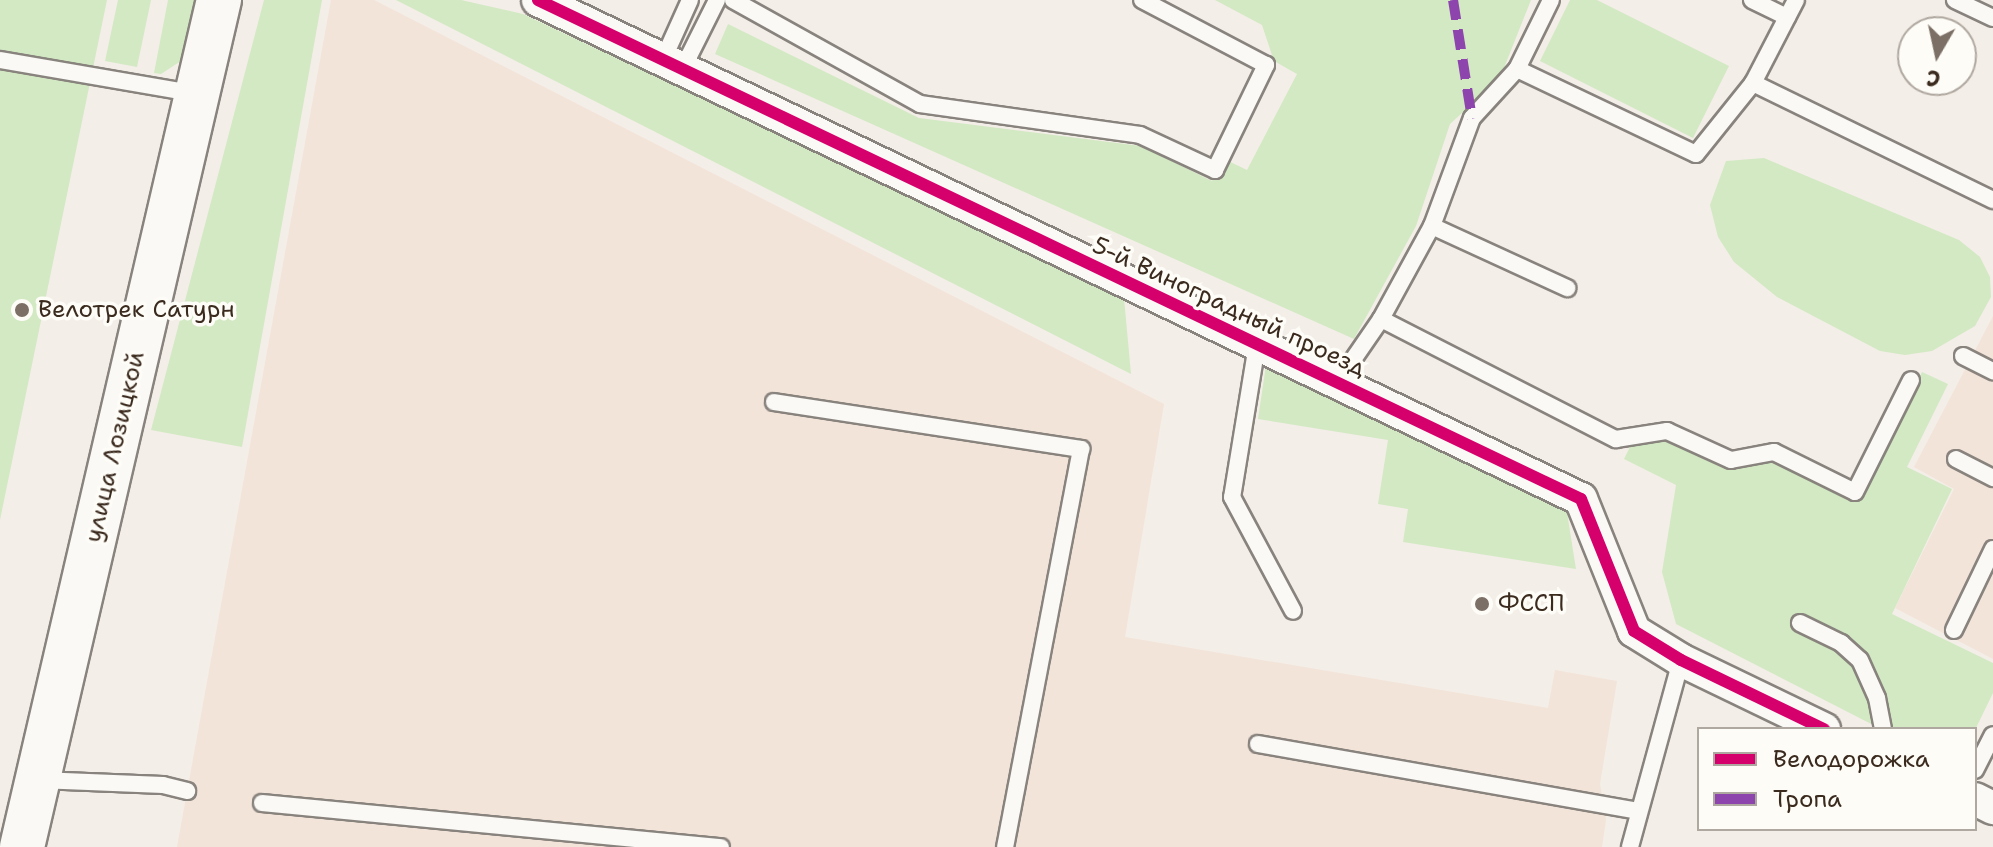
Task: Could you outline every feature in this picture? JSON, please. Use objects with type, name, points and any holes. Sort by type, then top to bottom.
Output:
[{"type":"main road","name":"улица Лозицкой","points":[[22,847],[219,0]]},
{"type":"street","name":"5-й Виноградный проезд","points":[[551,2],[672,66],[1581,499],[1634,631],[1681,660],[1820,727]]},
{"type":"lane","points":[[672,66],[690,0]]},
{"type":"lane","points":[[672,66],[717,0]]},
{"type":"lane","points":[[733,0],[920,104],[1140,135],[1215,170],[1266,65],[1142,0]]},
{"type":"lane","points":[[1337,383],[1381,319],[1432,226],[1472,118],[1517,69],[1551,0]]},
{"type":"lane","points":[[1752,0],[1787,17]]},
{"type":"lane","points":[[1517,69],[1696,154],[1753,83],[1796,0]]},
{"type":"lane","points":[[1955,0],[1993,18]]},
{"type":"lane","points":[[0,60],[197,95]]},
{"type":"lane","points":[[1753,83],[1993,200]]},
{"type":"lane","points":[[1432,226],[1567,288]]},
{"type":"lane","points":[[1381,319],[1616,439],[1667,431],[1731,460],[1774,452],[1855,492],[1911,380]]},
{"type":"lane","points":[[1257,345],[1232,497],[1293,611]]},
{"type":"lane","points":[[1963,356],[1993,371]]},
{"type":"lane","points":[[774,402],[1081,449],[1005,847]]},
{"type":"lane","points":[[1956,459],[1993,478]]},
{"type":"lane","points":[[1954,630],[1993,549]]},
{"type":"lane","points":[[1800,623],[1841,643],[1860,660],[1877,698],[1883,727]]},
{"type":"lane","points":[[1630,847],[1637,811],[1681,660]]},
{"type":"lane","points":[[1977,766],[1993,735]]},
{"type":"lane","points":[[1258,744],[1637,811]]},
{"type":"lane","points":[[38,780],[163,785],[187,791]]},
{"type":"lane","points":[[262,803],[721,847]]},
{"type":"shaded area","points":[[331,0],[374,0],[1164,404],[1125,637],[1548,708],[1555,670],[1617,681],[1600,784],[1606,820],[1602,847],[177,847]]},
{"type":"shaded area","points":[[1993,316],[1993,659],[1895,608],[1954,489],[1914,467]]},
{"type":"green space","name":"Велотрек Сатурн","points":[[0,0],[107,0],[0,520]]},
{"type":"green space","points":[[118,0],[151,0],[137,67],[105,61]]},
{"type":"green space","points":[[168,0],[196,0],[184,59],[161,74],[154,73]]},
{"type":"green space","points":[[264,0],[322,0],[242,447],[151,430]]},
{"type":"green space","points":[[396,0],[461,0],[523,14],[1124,298],[1131,374]]},
{"type":"green space","points":[[1215,0],[1531,0],[1500,78],[1450,124],[1416,226],[1354,339],[715,54],[728,24],[919,118],[1141,146],[1212,181],[1224,159],[1247,170],[1297,74],[1274,61],[1262,25]]},
{"type":"green space","points":[[1570,0],[1597,0],[1729,66],[1693,138],[1540,61]]},
{"type":"green space","points":[[1764,158],[1959,240],[1980,257],[1990,277],[1991,297],[1975,326],[1932,351],[1905,355],[1880,351],[1777,297],[1734,262],[1718,237],[1710,205],[1726,161]]},
{"type":"green space","points":[[1266,365],[1566,506],[1576,569],[1403,542],[1408,509],[1378,504],[1388,440],[1258,419]]},
{"type":"green space","points":[[1922,372],[1948,384],[1907,467],[1952,489],[1892,614],[1993,663],[1993,693],[1976,727],[1877,727],[1676,624],[1662,572],[1676,485],[1624,459],[1633,441],[1665,438],[1729,467],[1772,458],[1859,501]]},
{"type":"marked path","points":[[1453,0],[1472,118]]},
{"type":"cycle path","points":[[538,0],[1581,499],[1634,631],[1681,660],[1820,727]]},
{"type":"place","name":"Велотрек Сатурн","points":[[22,310]]},
{"type":"place","name":"ФССП","points":[[1482,604]]}]
